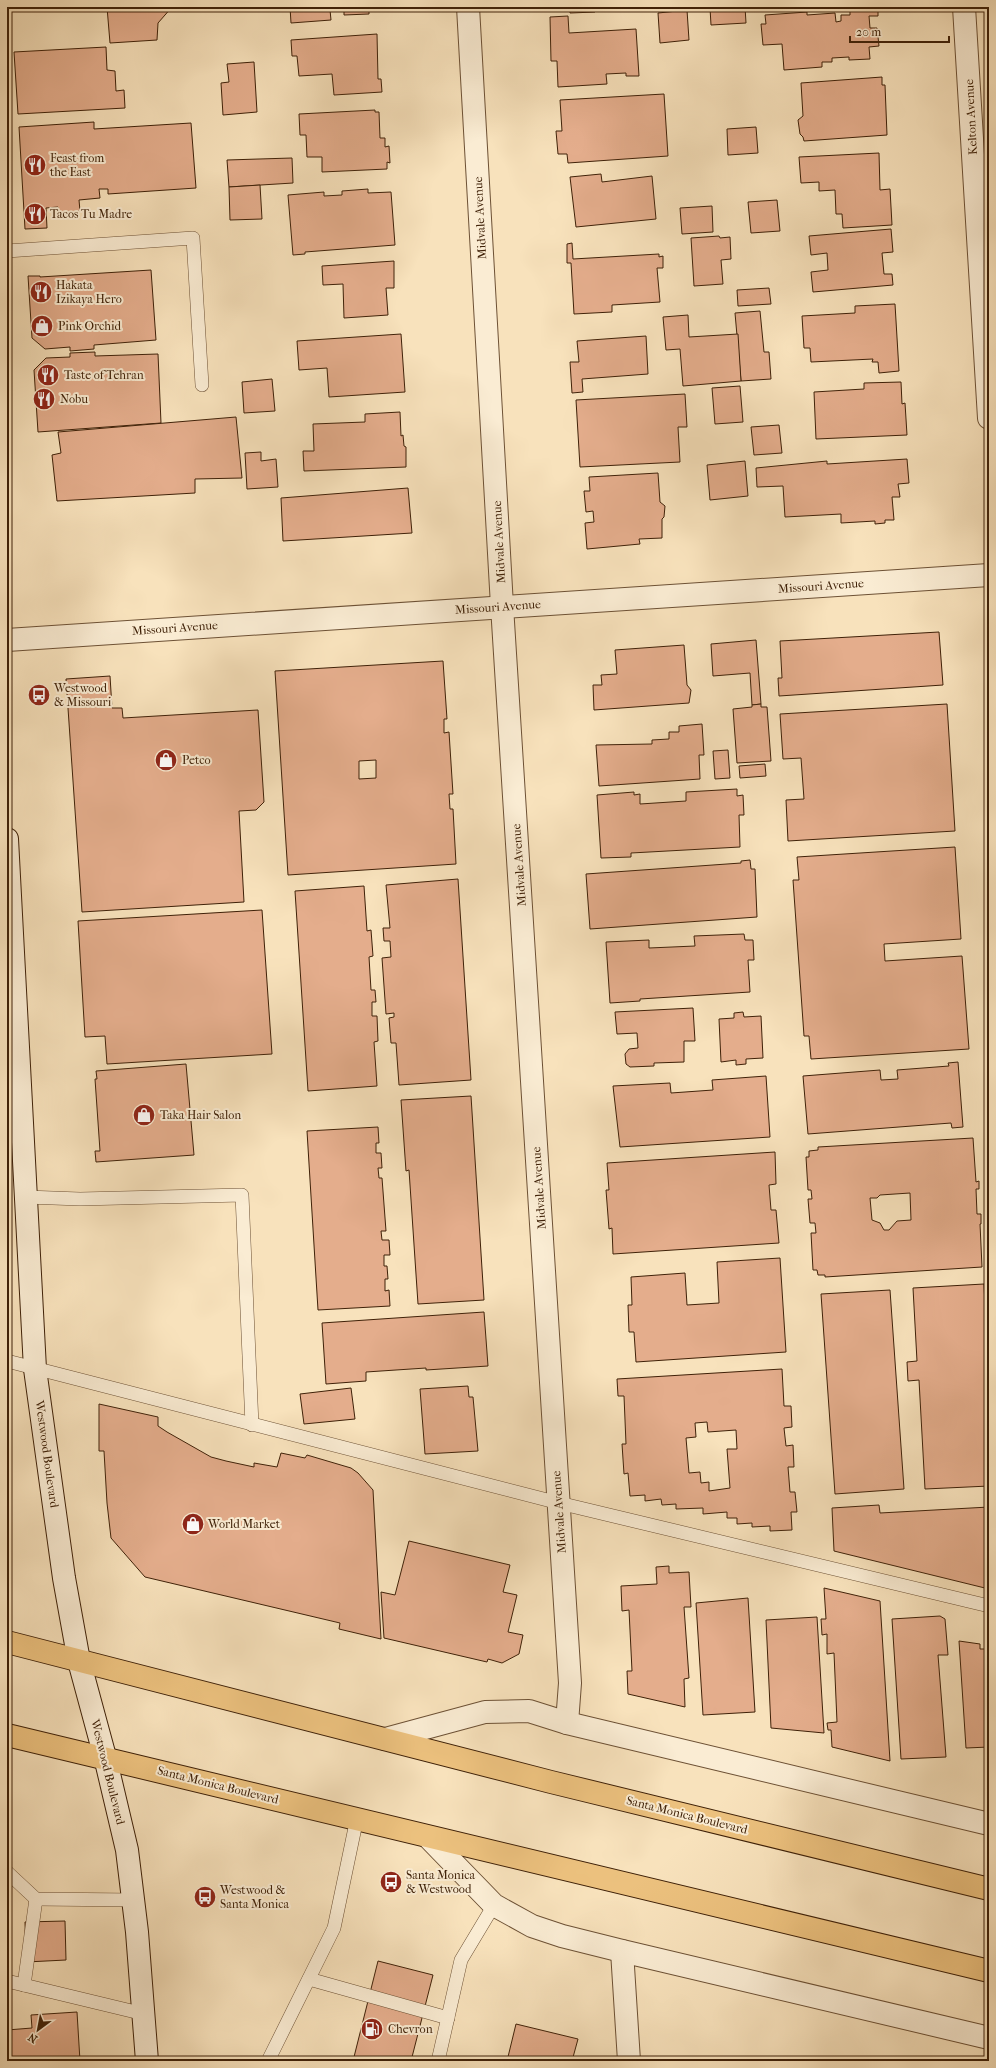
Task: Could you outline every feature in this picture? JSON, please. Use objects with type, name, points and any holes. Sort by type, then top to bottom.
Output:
[{"type":"main road","name":"Santa Monica Boulevard","points":[[7,1642],[385,1739],[989,1889]]},
{"type":"main road","name":"Santa Monica Boulevard","points":[[7,1735],[105,1757],[357,1818],[428,1837],[989,1971]]},
{"type":"street","name":"Midvale Avenue","points":[[468,7],[502,606],[570,1683],[567,1723]]},
{"type":"street","name":"Kelton Avenue","points":[[964,7],[989,418]]},
{"type":"street","name":"Missouri Avenue","points":[[7,640],[502,606],[989,575]]},
{"type":"street","name":"Westwood Boulevard","points":[[7,839],[13,1058],[26,1196],[35,1369],[64,1578],[79,1660],[105,1757],[126,1850],[133,1900],[147,2061]]},
{"type":"street","name":"Santa Monica Boulevard","points":[[385,1739],[485,1712],[529,1711],[567,1723],[989,1824]]},
{"type":"street","points":[[428,1837],[494,1906],[532,1926],[562,1936],[622,1951],[989,2038]]},
{"type":"street","points":[[622,1951],[629,2061]]},
{"type":"lane","points":[[7,251],[193,238],[202,385]]},
{"type":"lane","points":[[26,1196],[80,1199],[242,1195],[252,1425]]},
{"type":"lane","points":[[7,1361],[559,1503],[989,1606]]},
{"type":"lane","points":[[268,2061],[334,1928],[357,1818]]},
{"type":"lane","points":[[7,1872],[36,1899],[133,1900]]},
{"type":"lane","points":[[24,1985],[36,1899]]},
{"type":"lane","points":[[438,2061],[461,1960],[494,1906]]},
{"type":"lane","points":[[309,1979],[448,2018]]},
{"type":"lane","points":[[7,1981],[144,2014]]},
{"type":"building","points":[[107,7],[172,7],[158,23],[157,40],[110,43]]},
{"type":"building","points":[[290,7],[378,8],[369,9],[369,14],[344,15],[344,10],[330,10],[331,20],[291,23]]},
{"type":"building","points":[[570,7],[595,7],[595,12],[570,13]]},
{"type":"building","points":[[745,7],[746,23],[711,25],[710,8]]},
{"type":"building","points":[[850,7],[878,7],[878,16],[869,16],[870,28],[877,28],[879,46],[869,47],[870,59],[849,60],[849,57],[832,58],[832,62],[822,62],[822,67],[784,70],[782,44],[763,45],[761,24],[766,24],[765,15],[807,12],[807,15],[835,13],[836,22],[841,21],[841,15],[850,15]]},
{"type":"building","points":[[687,10],[689,40],[660,43],[658,13]]},
{"type":"building","points":[[568,16],[569,33],[636,29],[639,76],[626,76],[626,73],[606,74],[607,84],[558,87],[557,61],[551,61],[550,17]]},
{"type":"building","points":[[377,34],[378,79],[381,79],[382,92],[334,95],[332,74],[299,76],[297,56],[292,56],[291,40]]},
{"type":"building","points":[[106,47],[107,70],[115,71],[116,91],[124,90],[125,108],[18,114],[14,52]]},
{"type":"building","points":[[254,62],[257,112],[223,115],[221,83],[229,82],[227,64]]},
{"type":"building","points":[[882,77],[882,85],[885,85],[887,135],[804,141],[800,134],[798,120],[803,116],[801,83]]},
{"type":"building","points":[[664,94],[668,156],[568,163],[567,154],[558,154],[556,131],[562,131],[560,100]]},
{"type":"building","points":[[375,110],[375,112],[379,112],[380,138],[385,138],[385,147],[389,146],[390,163],[387,162],[387,169],[322,172],[322,157],[307,157],[306,135],[300,135],[299,114]]},
{"type":"building","points":[[94,122],[94,129],[191,123],[196,188],[108,194],[108,189],[99,189],[100,198],[79,200],[80,211],[58,213],[58,207],[46,208],[47,228],[25,229],[19,127]]},
{"type":"building","points":[[756,127],[758,153],[728,155],[727,129]]},
{"type":"building","points":[[879,153],[880,190],[890,189],[892,225],[843,228],[842,214],[836,214],[835,190],[819,191],[819,182],[801,183],[799,157]]},
{"type":"building","points":[[292,158],[293,183],[229,187],[227,160]]},
{"type":"building","points":[[601,174],[602,182],[652,176],[656,219],[576,227],[570,177]]},
{"type":"building","points":[[260,185],[262,219],[230,220],[229,187]]},
{"type":"building","points":[[368,189],[368,193],[391,192],[395,245],[305,252],[305,254],[293,255],[288,195],[324,192],[324,196],[342,195],[342,191]]},
{"type":"building","points":[[777,200],[780,231],[751,233],[748,202]]},
{"type":"building","points":[[712,206],[713,232],[682,234],[680,208]]},
{"type":"building","points":[[891,229],[893,252],[882,253],[884,274],[892,274],[893,285],[813,292],[811,272],[828,270],[827,253],[811,255],[809,236]]},
{"type":"building","points":[[719,236],[720,238],[730,237],[731,259],[721,260],[723,284],[694,286],[691,238]]},
{"type":"building","points":[[572,243],[573,259],[659,254],[659,257],[663,256],[663,268],[657,268],[660,302],[612,305],[612,312],[574,314],[571,263],[567,263],[567,244]]},
{"type":"building","points":[[394,261],[394,288],[386,288],[388,315],[344,318],[343,284],[323,285],[322,266]]},
{"type":"building","points":[[151,270],[156,340],[94,345],[94,349],[70,351],[70,347],[45,349],[32,338],[28,276],[40,277]]},
{"type":"building","points":[[769,288],[771,304],[738,306],[737,290]]},
{"type":"building","points":[[895,304],[899,371],[879,373],[878,362],[872,362],[873,359],[811,362],[810,348],[804,348],[802,316],[855,313],[855,306]]},
{"type":"building","points":[[760,311],[764,352],[769,352],[771,379],[741,381],[735,313]]},
{"type":"building","points":[[688,315],[689,337],[738,334],[741,381],[683,386],[680,349],[666,350],[663,317]]},
{"type":"building","points":[[401,334],[405,392],[329,397],[327,368],[299,370],[297,341]]},
{"type":"building","points":[[646,336],[648,374],[582,379],[583,392],[572,393],[570,362],[579,362],[577,341]]},
{"type":"building","points":[[95,352],[95,356],[158,354],[161,423],[38,432],[34,370],[46,358],[70,357],[70,353]]},
{"type":"building","points":[[272,379],[275,411],[244,413],[242,382]]},
{"type":"building","points":[[901,382],[902,404],[905,403],[907,435],[816,439],[814,392],[864,389],[864,383]]},
{"type":"building","points":[[740,386],[743,422],[715,424],[712,388]]},
{"type":"building","points":[[685,394],[687,427],[678,427],[680,462],[580,467],[576,400]]},
{"type":"building","points":[[400,412],[401,436],[403,435],[404,446],[406,447],[406,467],[304,471],[303,451],[314,451],[313,424],[365,422],[365,414]]},
{"type":"building","points":[[236,417],[242,478],[195,479],[195,493],[57,501],[52,455],[61,453],[58,432]]},
{"type":"building","points":[[779,425],[782,453],[754,455],[751,427]]},
{"type":"building","points":[[261,452],[261,461],[276,459],[278,487],[247,489],[245,453]]},
{"type":"building","points":[[907,459],[909,483],[898,484],[900,497],[892,497],[894,520],[885,520],[885,523],[875,524],[875,521],[841,523],[841,514],[785,517],[783,486],[757,487],[756,468],[827,461],[827,464]]},
{"type":"building","points":[[745,461],[748,496],[710,500],[707,465]]},
{"type":"building","points":[[658,473],[660,502],[665,506],[664,517],[662,519],[662,538],[639,539],[640,544],[587,549],[585,523],[594,522],[593,511],[586,512],[584,491],[590,491],[589,477]]},
{"type":"building","points":[[408,488],[412,533],[283,541],[281,498]]},
{"type":"building","points":[[939,632],[943,685],[779,696],[778,678],[782,678],[780,641]]},
{"type":"building","points":[[756,640],[761,704],[752,705],[750,673],[713,676],[711,644]]},
{"type":"building","points":[[684,645],[687,685],[691,690],[689,703],[594,710],[593,685],[602,685],[601,675],[617,674],[615,650]]},
{"type":"building","points":[[443,661],[447,719],[444,719],[444,733],[449,732],[453,794],[449,794],[450,809],[453,809],[456,864],[288,875],[275,671]],"holes":[[[376,760],[376,778],[359,779],[359,761]]]},
{"type":"building","name":"Petco","points":[[110,676],[112,708],[122,708],[123,718],[258,710],[264,802],[256,810],[239,811],[244,902],[82,912],[66,679]]},
{"type":"building","points":[[761,704],[761,707],[767,707],[771,761],[737,763],[733,709],[752,707],[752,705]]},
{"type":"building","points":[[947,704],[955,831],[788,841],[786,800],[804,799],[801,758],[783,759],[780,714]]},
{"type":"building","points":[[702,724],[704,755],[699,755],[700,779],[599,786],[596,745],[652,744],[652,740],[669,739],[669,732],[679,732],[679,726]]},
{"type":"building","points":[[728,750],[730,778],[715,779],[713,751]]},
{"type":"building","points":[[765,764],[766,776],[740,778],[739,766]]},
{"type":"building","points":[[737,789],[737,796],[743,795],[744,815],[739,815],[740,847],[631,853],[631,857],[601,858],[597,795],[634,792],[634,795],[640,794],[640,804],[686,801],[686,792]]},
{"type":"building","points":[[955,847],[961,939],[884,944],[885,961],[962,956],[969,1049],[811,1059],[809,1036],[804,1036],[793,880],[799,880],[797,857]]},
{"type":"building","points":[[750,860],[751,869],[755,869],[757,917],[590,929],[586,874],[741,863],[741,861]]},
{"type":"building","points":[[458,879],[471,1080],[399,1085],[396,1043],[391,1043],[389,1018],[394,1017],[394,1013],[386,1014],[382,958],[391,957],[390,941],[384,941],[383,928],[390,928],[386,885]]},
{"type":"building","points":[[364,886],[367,931],[371,930],[373,956],[369,957],[371,990],[375,990],[376,1002],[372,1002],[372,1016],[377,1016],[378,1041],[374,1042],[377,1086],[308,1091],[295,891]]},
{"type":"building","points":[[262,910],[272,1054],[107,1064],[105,1036],[85,1037],[78,921]]},
{"type":"building","points":[[744,934],[745,940],[753,940],[754,960],[748,960],[750,992],[640,999],[640,1001],[610,1003],[606,942],[649,940],[649,948],[695,946],[694,936]]},
{"type":"building","points":[[693,1008],[695,1041],[684,1041],[684,1062],[654,1063],[654,1066],[630,1067],[626,1064],[625,1054],[629,1049],[638,1048],[637,1033],[617,1034],[615,1012]]},
{"type":"building","points":[[743,1012],[744,1017],[761,1016],[763,1058],[746,1059],[746,1064],[736,1065],[736,1060],[721,1062],[719,1019],[734,1018],[734,1013]]},
{"type":"building","points":[[958,1062],[963,1127],[952,1128],[951,1123],[808,1134],[803,1076],[880,1070],[881,1080],[898,1079],[897,1070],[949,1066],[948,1063]]},
{"type":"building","name":"Taka Hair Salon","points":[[186,1064],[194,1155],[96,1162],[95,1151],[100,1151],[95,1079],[97,1079],[96,1071]]},
{"type":"building","points":[[766,1076],[770,1137],[620,1147],[613,1086],[670,1083],[671,1093],[713,1090],[712,1080]]},
{"type":"building","points":[[471,1096],[484,1300],[418,1304],[409,1170],[406,1171],[401,1100]]},
{"type":"building","points":[[378,1127],[379,1143],[376,1143],[376,1153],[381,1153],[382,1168],[378,1168],[379,1178],[382,1178],[386,1231],[381,1231],[382,1240],[389,1240],[390,1255],[384,1255],[384,1266],[387,1266],[388,1279],[385,1279],[385,1291],[389,1290],[390,1306],[318,1310],[307,1131]]},
{"type":"building","points":[[973,1138],[976,1182],[979,1181],[979,1189],[976,1189],[977,1214],[981,1214],[982,1267],[825,1277],[825,1275],[818,1275],[817,1270],[813,1270],[811,1233],[816,1233],[815,1223],[810,1223],[808,1199],[812,1199],[811,1190],[808,1190],[806,1157],[809,1157],[809,1151],[818,1150],[818,1147]],"holes":[[[910,1193],[911,1220],[897,1221],[889,1230],[884,1230],[880,1223],[872,1220],[870,1198],[877,1198],[880,1195]]]},
{"type":"building","points":[[775,1152],[776,1184],[769,1185],[771,1210],[776,1210],[779,1243],[613,1254],[612,1228],[609,1229],[606,1190],[609,1190],[607,1163]]},
{"type":"building","points":[[780,1258],[786,1352],[636,1362],[634,1332],[629,1332],[628,1305],[632,1305],[631,1277],[685,1273],[687,1305],[719,1303],[717,1262]]},
{"type":"building","points":[[984,1284],[989,1391],[989,1486],[925,1489],[919,1380],[908,1381],[907,1362],[917,1361],[913,1288]]},
{"type":"building","points":[[890,1290],[904,1489],[835,1494],[821,1294]]},
{"type":"building","points":[[484,1312],[488,1366],[366,1372],[366,1381],[326,1384],[322,1323]]},
{"type":"building","points":[[782,1369],[784,1406],[791,1406],[792,1427],[784,1428],[786,1446],[793,1445],[794,1467],[788,1467],[790,1492],[795,1492],[797,1512],[791,1512],[792,1530],[770,1531],[770,1526],[752,1527],[752,1523],[737,1524],[737,1518],[727,1518],[727,1512],[703,1514],[703,1508],[676,1509],[676,1504],[662,1505],[661,1499],[645,1501],[645,1495],[630,1496],[628,1473],[624,1474],[622,1444],[626,1444],[624,1396],[618,1396],[617,1379]],"holes":[[[707,1422],[708,1432],[736,1430],[737,1449],[727,1449],[730,1488],[709,1491],[709,1482],[701,1483],[700,1472],[689,1473],[686,1438],[696,1437],[695,1423]]]},
{"type":"building","points":[[468,1386],[469,1397],[473,1397],[478,1451],[425,1454],[420,1389]]},
{"type":"building","points":[[351,1388],[355,1419],[304,1424],[300,1394]]},
{"type":"building","points":[[99,1404],[158,1417],[158,1426],[167,1432],[211,1457],[226,1461],[254,1467],[254,1463],[277,1467],[281,1453],[305,1458],[307,1455],[351,1468],[358,1473],[373,1490],[381,1639],[339,1629],[340,1623],[145,1577],[111,1538],[104,1451],[99,1451]]},
{"type":"building","points":[[879,1505],[880,1513],[989,1507],[989,1589],[834,1551],[832,1508]]},
{"type":"building","points":[[409,1541],[510,1565],[503,1592],[517,1595],[508,1632],[523,1635],[519,1654],[502,1663],[488,1659],[487,1662],[384,1638],[381,1592],[395,1595]]},
{"type":"building","points":[[669,1566],[669,1573],[689,1572],[691,1607],[684,1607],[689,1678],[684,1679],[685,1707],[628,1694],[627,1671],[632,1671],[629,1610],[622,1611],[621,1586],[657,1584],[656,1567]]},
{"type":"building","points":[[824,1588],[880,1601],[890,1761],[832,1747],[831,1730],[828,1730],[827,1723],[837,1722],[834,1653],[827,1654],[827,1634],[822,1635],[821,1619],[826,1619]]},
{"type":"building","points":[[748,1598],[755,1712],[703,1715],[696,1603]]},
{"type":"building","points":[[940,1616],[945,1619],[948,1655],[938,1655],[946,1757],[901,1759],[892,1619]]},
{"type":"building","points":[[817,1617],[824,1733],[771,1728],[766,1620]]},
{"type":"building","points":[[959,1641],[980,1644],[980,1649],[989,1649],[989,1747],[966,1748]]},
{"type":"building","points":[[65,1921],[66,1960],[26,1962],[25,1922]]},
{"type":"building","points":[[378,1961],[433,1975],[411,2061],[353,2061]]},
{"type":"building","points":[[77,2012],[80,2061],[7,2061],[7,2030],[32,2028],[31,2015]]},
{"type":"building","points":[[516,2024],[578,2039],[572,2061],[507,2061]]},
{"type":"place","name":"Feast from the East","points":[[35,165]]},
{"type":"place","name":"Tacos Tu Madre","points":[[35,214]]},
{"type":"place","name":"Hakata Izikaya Hero","points":[[41,292]]},
{"type":"place","name":"Pink Orchid","points":[[42,326]]},
{"type":"place","name":"Taste of Tehran","points":[[48,375]]},
{"type":"place","name":"Nobu","points":[[44,399]]},
{"type":"place","name":"Westwood & Missouri","points":[[39,695]]},
{"type":"place","name":"Petco","points":[[166,760]]},
{"type":"place","name":"Taka Hair Salon","points":[[144,1115]]},
{"type":"place","name":"World Market","points":[[193,1524]]},
{"type":"place","name":"Santa Monica & Westwood","points":[[391,1882]]},
{"type":"place","name":"Westwood & Santa Monica","points":[[205,1897]]},
{"type":"place","name":"Chevron","points":[[372,2029]]}]
